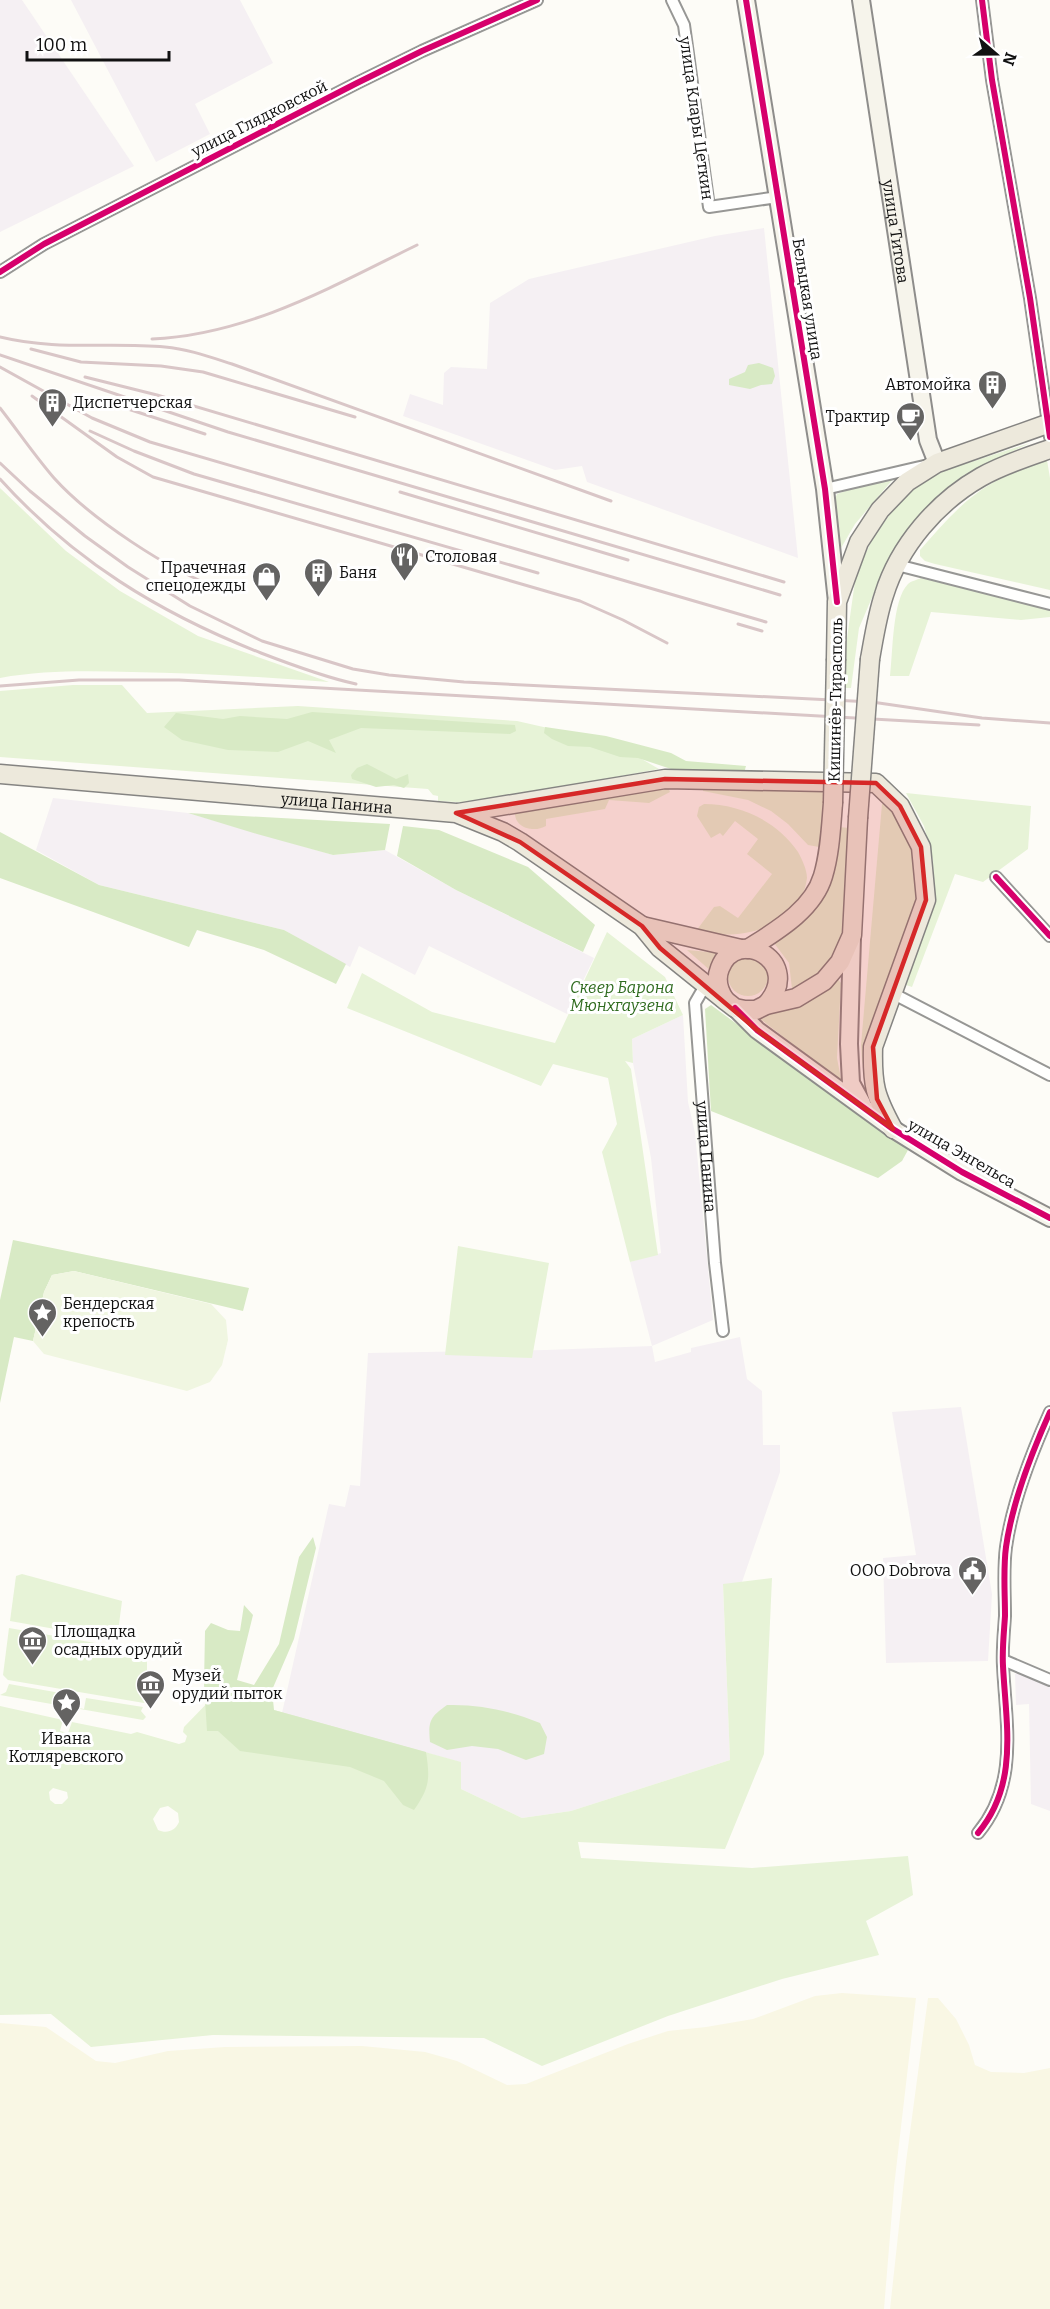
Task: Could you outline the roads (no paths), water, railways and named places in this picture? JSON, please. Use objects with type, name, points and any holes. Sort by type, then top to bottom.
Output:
[{"type":"main road","name":"Кишинёв-Тирасполь","points":[[744,949],[776,931],[811,899],[823,878],[830,843],[833,803],[837,602],[860,542],[880,510],[907,482],[937,463],[1049,428]]},
{"type":"main road","points":[[642,926],[660,948],[730,1004],[745,1010],[756,1010],[766,1005],[796,998],[825,981],[840,962],[852,935],[870,658],[884,593],[897,565],[920,528],[951,498],[982,476],[1050,449]]},
{"type":"main road","name":"улица Панина","points":[[0,774],[456,813],[503,832],[520,842],[642,926]]},
{"type":"main road","points":[[456,813],[665,779],[876,783],[900,806],[921,847],[926,900],[873,1047],[872,1071],[877,1098],[893,1129]]},
{"type":"main road","points":[[642,926],[761,951],[771,959],[778,970],[779,983],[775,996],[766,1005]]},
{"type":"main road","points":[[730,1004],[720,992],[717,982],[718,971],[723,961],[731,954],[744,949]]},
{"type":"street","name":"улица Глядковской","points":[[0,272],[44,244],[346,88],[422,51],[537,0]]},
{"type":"street","name":"улица Клары Цеткин","points":[[672,0],[684,25],[709,207],[778,197]]},
{"type":"street","name":"Бельцкая улица","points":[[746,0],[825,489],[837,602]]},
{"type":"street","name":"улица Титова","points":[[861,0],[928,440],[937,463]]},
{"type":"street","points":[[982,0],[992,80],[1030,298],[1049,428]]},
{"type":"street","points":[[825,489],[937,463]]},
{"type":"street","points":[[897,565],[1050,604]]},
{"type":"street","points":[[996,877],[1050,936]]},
{"type":"street","points":[[852,935],[849,1044],[851,1083],[863,1106]]},
{"type":"street","name":"улица Панина","points":[[706,984],[695,1003],[715,1263],[723,1331]]},
{"type":"street","points":[[892,993],[1050,1075]]},
{"type":"street","name":"улица Энгельса","points":[[730,1004],[757,1030],[893,1129],[962,1172],[1050,1218]]},
{"type":"street","points":[[978,1833],[998,1803],[1005,1779],[1007,1757],[1003,1660],[1005,1549],[1037,1441],[1050,1412]]},
{"type":"street","points":[[1003,1660],[1050,1680]]},
{"type":"railway","points":[[152,339],[188,335],[256,318],[322,292],[417,245]]},
{"type":"railway","points":[[0,337],[42,344],[165,347],[199,354],[611,501]]},
{"type":"railway","points":[[31,349],[81,362],[161,366],[203,372],[355,417]]},
{"type":"railway","points":[[0,355],[228,432],[780,595]]},
{"type":"railway","points":[[0,367],[92,418],[150,442],[766,622]]},
{"type":"railway","points":[[85,377],[157,395],[784,582]]},
{"type":"railway","points":[[32,396],[117,457],[153,477],[580,601],[667,643]]},
{"type":"railway","points":[[0,408],[54,478],[88,510],[154,556],[219,588]]},
{"type":"railway","points":[[128,409],[205,434]]},
{"type":"railway","points":[[90,431],[194,474],[538,573]]},
{"type":"railway","points":[[0,463],[85,536],[128,567],[190,606],[262,641],[353,669],[464,682],[872,702],[982,718],[1050,723]]},
{"type":"railway","points":[[0,479],[57,535],[88,559],[153,602],[261,653],[356,684]]},
{"type":"railway","points":[[400,492],[628,560]]},
{"type":"railway","points":[[738,624],[762,631]]},
{"type":"railway","points":[[0,686],[79,680],[179,680],[979,725]]},
{"type":"place","name":"Автомойка","points":[[992,410]]},
{"type":"place","name":"Диспетчерская","points":[[52,428]]},
{"type":"place","name":"Трактир","points":[[911,442]]},
{"type":"place","name":"Столовая","points":[[404,582]]},
{"type":"place","name":"Баня","points":[[318,598]]},
{"type":"place","name":"Прачечная спецодежды","points":[[267,602]]},
{"type":"place","name":"Бендерская крепость","points":[[42,1338]]},
{"type":"place","name":"OOO Dobrova","points":[[972,1596]]},
{"type":"place","name":"Площадка осадных орудий","points":[[33,1666]]},
{"type":"place","name":"Музей орудий пыток","points":[[151,1710]]},
{"type":"place","name":"Ивана Котляревского","points":[[66,1728]]},
{"type":"park label","name":"Сквер Барона Мюнхгаузена","points":[[622,996]]}]
